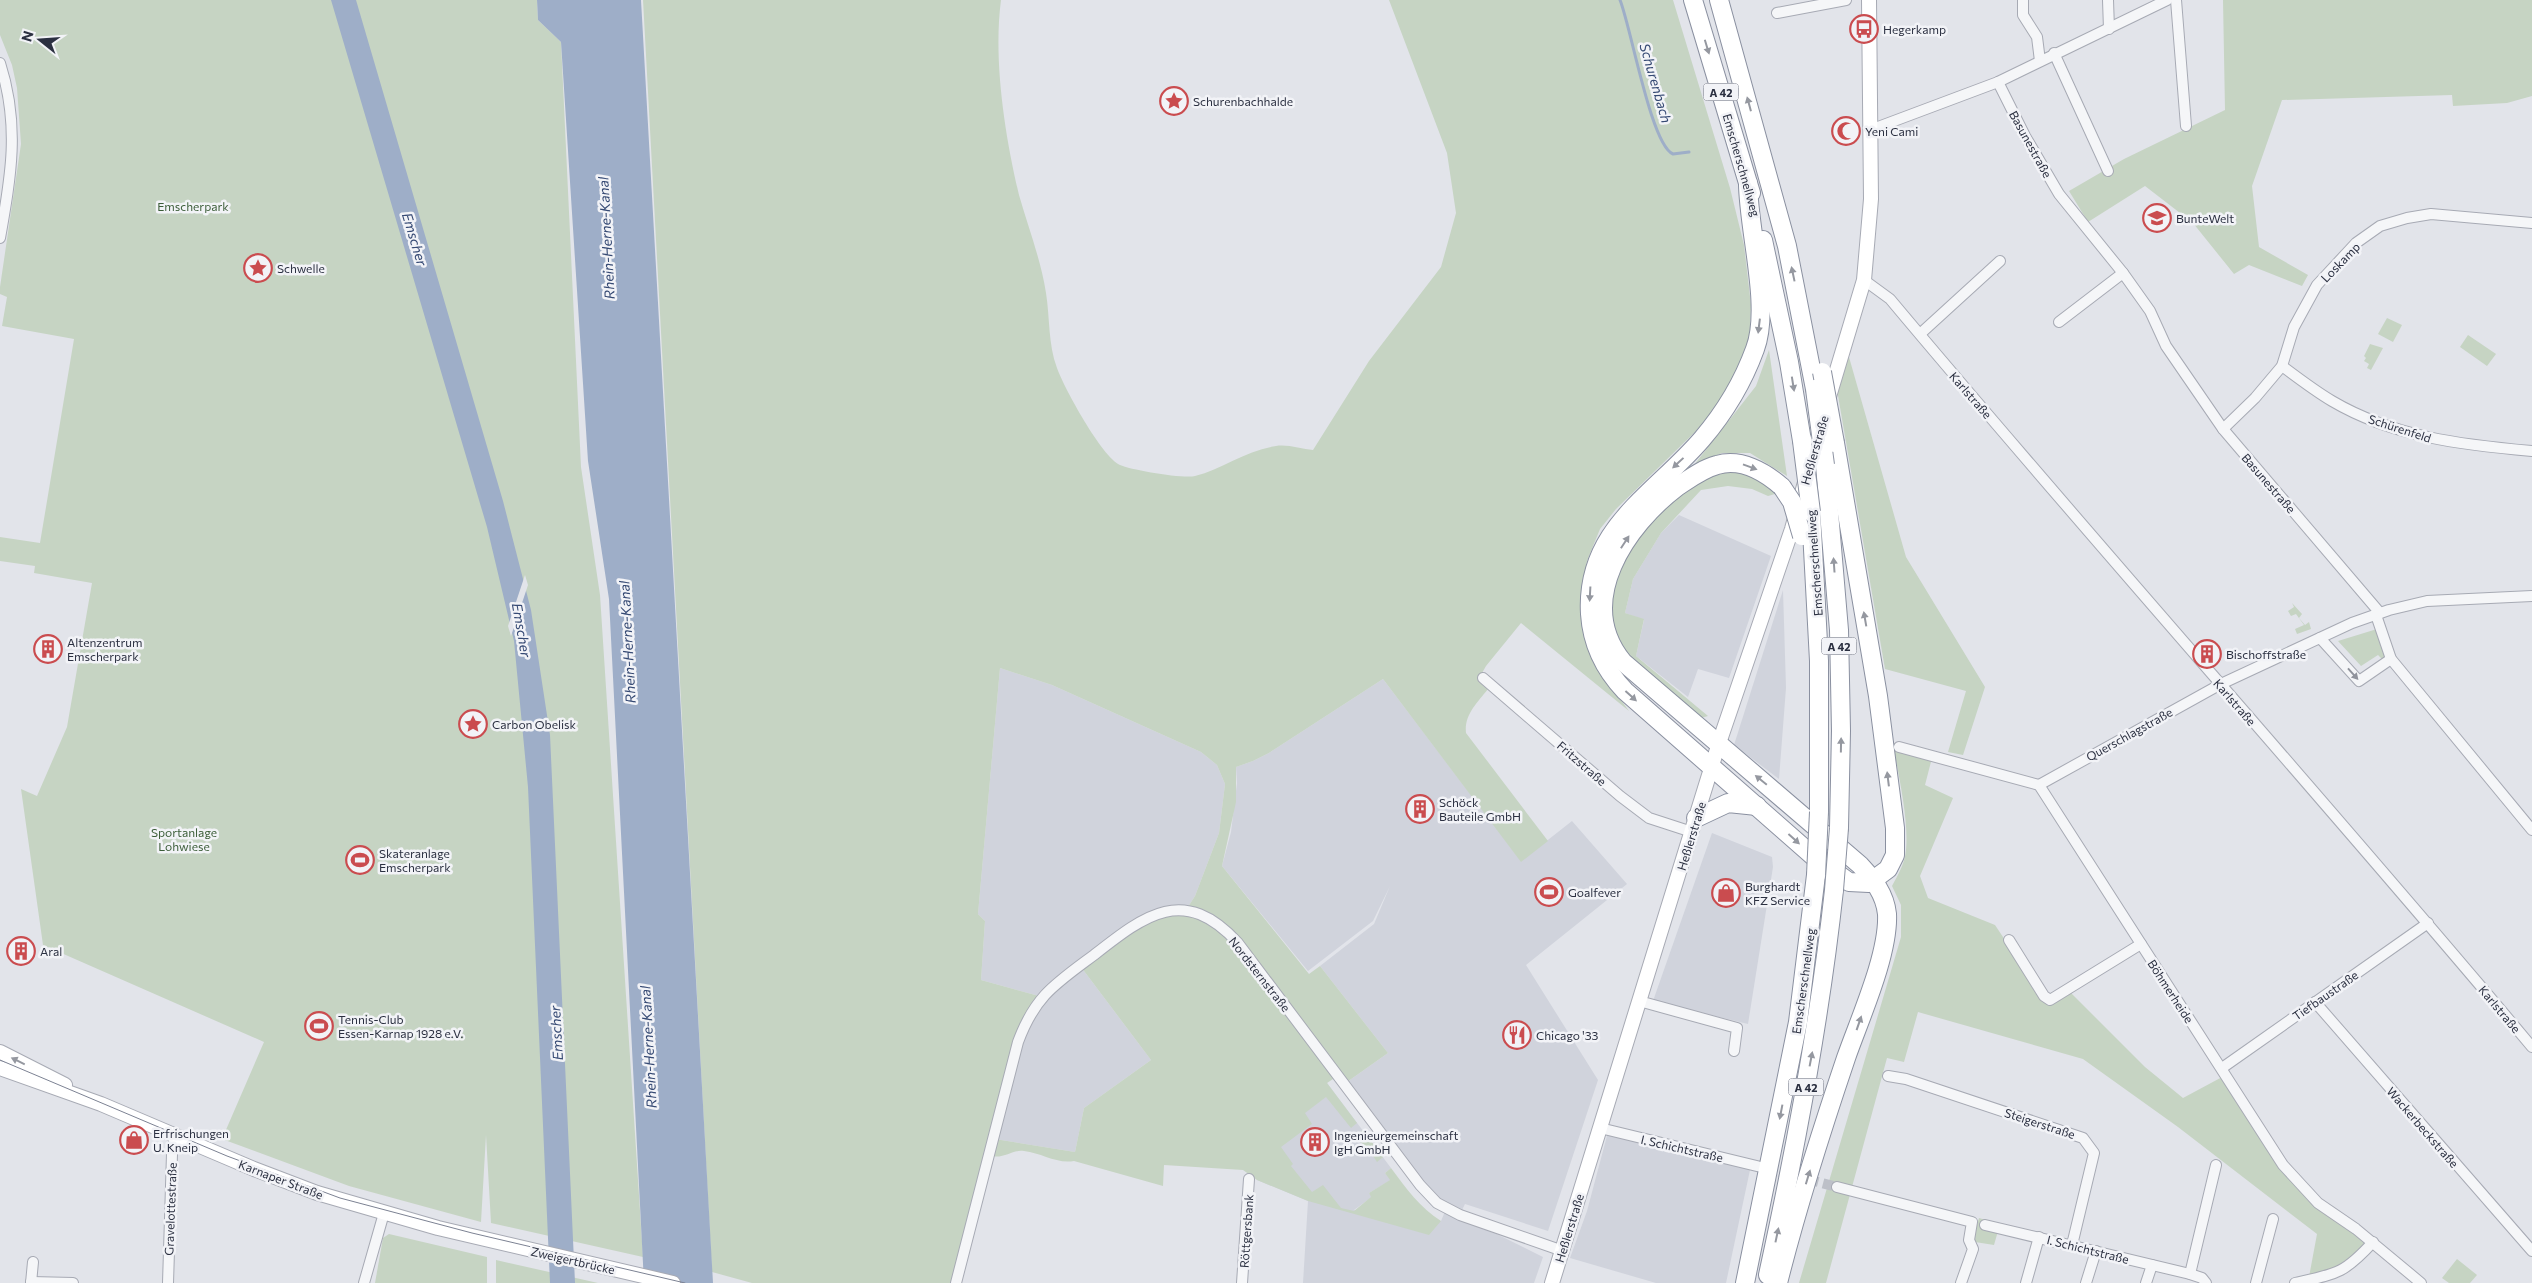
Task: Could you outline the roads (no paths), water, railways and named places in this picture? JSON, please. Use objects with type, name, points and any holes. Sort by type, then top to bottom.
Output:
[{"type":"highway","name":"Emscherschnellweg","points":[[1693,0],[1748,183],[1773,281],[1789,362],[1811,512],[1819,661],[1819,812],[1816,875],[1798,1022],[1745,1283]]},
{"type":"highway","name":"Emscherschnellweg","points":[[1719,0],[1787,246],[1803,322],[1815,389],[1825,464],[1839,630],[1841,731],[1839,828],[1834,890],[1813,1047],[1793,1158],[1766,1283]]},
{"type":"highway","points":[[1748,183],[1748,209],[1754,244],[1760,310],[1756,346],[1744,376],[1724,410],[1701,440],[1645,493],[1609,538],[1592,574],[1589,594],[1595,643],[1601,659],[1613,678],[1712,768],[1758,806],[1813,856],[1848,882],[1861,884],[1874,880],[1888,868],[1895,855],[1894,828],[1878,696],[1835,443],[1822,372],[1803,322]]},
{"type":"highway","points":[[1778,1283],[1830,1108],[1886,942],[1887,912],[1874,880],[1860,865],[1787,801],[1718,746],[1616,654],[1607,632],[1603,609],[1608,576],[1632,530],[1660,500],[1704,470],[1718,464],[1740,464],[1770,476],[1782,487],[1792,502],[1802,536],[1811,652],[1819,661]]},
{"type":"highway","points":[[1694,825],[1728,803],[1758,806]]},
{"type":"main road","name":"Heßlerstraße","points":[[1552,1283],[1718,746],[1792,529],[1864,280],[1871,199],[1869,0]]},
{"type":"main road","name":"Karnaper Straße","points":[[0,1052],[101,1104]]},
{"type":"main road","name":"Karnaper Straße","points":[[0,1068],[101,1104],[308,1190],[438,1228]]},
{"type":"main road","name":"Zweigertbrücke","points":[[438,1228],[674,1283]]},
{"type":"street","points":[[1776,13],[1846,0]]},
{"type":"street","points":[[2023,0],[2023,16],[2037,37],[2040,61]]},
{"type":"street","points":[[2108,0],[2109,29]]},
{"type":"street","points":[[1870,130],[1998,82],[2054,53],[2109,29],[2167,0]]},
{"type":"street","points":[[2176,0],[2186,126]]},
{"type":"street","points":[[2054,53],[2108,171]]},
{"type":"street","points":[[0,63],[8,88],[13,130],[11,174],[0,238]]},
{"type":"street","name":"Basunestraße","points":[[1998,82],[2033,150],[2059,194],[2123,273],[2150,311],[2166,346],[2223,429],[2378,614],[2392,658],[2532,830]]},
{"type":"street","name":"Loskamp","points":[[2223,429],[2282,366],[2294,327],[2317,285],[2356,243],[2380,226],[2407,218],[2431,214],[2532,223]]},
{"type":"street","points":[[1920,334],[2000,261]]},
{"type":"street","points":[[2060,322],[2123,273]]},
{"type":"street","name":"Karlstraße","points":[[1864,280],[1890,299],[2428,923],[2532,1047]]},
{"type":"street","name":"Schürenfeld","points":[[2282,366],[2332,402],[2368,419],[2404,431],[2462,445],[2532,451]]},
{"type":"street","points":[[2221,684],[2320,638],[2378,614],[2426,601],[2532,596]]},
{"type":"street","points":[[2320,638],[2359,681],[2392,658]]},
{"type":"street","name":"Fritzstraße","points":[[1483,678],[1620,796],[1649,818],[1694,825]]},
{"type":"street","name":"Querschlagstraße","points":[[2038,785],[2221,684]]},
{"type":"street","points":[[1899,747],[2038,785]]},
{"type":"street","name":"Böhmerheide","points":[[2038,785],[2222,1068],[2269,1145],[2300,1185],[2318,1203],[2373,1242],[2421,1283]]},
{"type":"street","name":"Nordsternstraße","points":[[956,1283],[1005,1091],[1027,1018],[1047,991],[1135,923],[1159,912],[1171,911],[1200,913],[1225,929],[1238,943],[1420,1185],[1437,1203],[1460,1215],[1563,1251]]},
{"type":"street","name":"Tiefbaustraße","points":[[2222,1068],[2428,923]]},
{"type":"street","points":[[2009,940],[2044,996],[2050,1000],[2141,944]]},
{"type":"street","points":[[1639,1001],[1737,1028],[1734,1051]]},
{"type":"street","name":"Wackerbeckstraße","points":[[2315,1002],[2532,1251]]},
{"type":"street","name":"Steigerstraße","points":[[1888,1076],[1906,1079],[2083,1138],[2094,1153],[2072,1244]]},
{"type":"street","name":"I. Schichtstraße","points":[[1600,1128],[1765,1168]]},
{"type":"street","name":"Gravelottestraße","points":[[168,1283],[172,1154],[175,1136]]},
{"type":"street","points":[[2190,1274],[2216,1165]]},
{"type":"street","name":"Röttgersbank","points":[[1242,1283],[1249,1179]]},
{"type":"street","points":[[1837,1187],[1972,1222],[1969,1240],[1973,1249],[1961,1283]]},
{"type":"street","points":[[364,1283],[384,1213]]},
{"type":"street","points":[[2256,1283],[2273,1219]]},
{"type":"street","name":"I. Schichtstraße","points":[[1986,1225],[2072,1244],[2190,1274],[2202,1278],[2206,1283]]},
{"type":"street","points":[[2026,1283],[2039,1237]]},
{"type":"street","points":[[2295,1283],[2339,1273],[2354,1262],[2373,1242]]},
{"type":"street","points":[[2086,1283],[2096,1250]]},
{"type":"street","points":[[33,1262],[31,1282],[73,1283]]},
{"type":"street","points":[[2146,1283],[2152,1265]]},
{"type":"water","name":"Emscher","points":[[331,0],[356,0],[503,501],[531,610],[550,735],[575,1283],[550,1283],[528,787],[514,641],[487,527]]},
{"type":"water","name":"Rhein-Herne-Kanal","points":[[537,0],[641,0],[713,1283],[644,1283],[609,599],[588,461],[561,42],[538,20]]},
{"type":"waterway","name":"Schurenbach","points":[[1620,0],[1642,84],[1657,130],[1665,146],[1673,154],[1689,152]]},
{"type":"tunnel","points":[[1765,1168],[1837,1187]]},
{"type":"tram line","points":[[0,1060],[227,1156],[340,1198],[472,1233],[685,1283]]},
{"type":"place","name":"Hegerkamp","points":[[1864,29]]},
{"type":"place","name":"Schurenbachhalde","points":[[1174,101]]},
{"type":"place","name":"Yeni Cami","points":[[1846,131]]},
{"type":"place","name":"BunteWelt","points":[[2157,218]]},
{"type":"place","name":"Schwelle","points":[[258,268]]},
{"type":"place","name":"Altenzentrum Emscherpark","points":[[48,649]]},
{"type":"place","name":"Bischoffstraße","points":[[2207,654]]},
{"type":"place","name":"Carbon Obelisk","points":[[473,724]]},
{"type":"place","name":"Schöck Bauteile GmbH","points":[[1420,809]]},
{"type":"place","name":"Skateranlage Emscherpark","points":[[360,860]]},
{"type":"place","name":"Goalfever","points":[[1549,892]]},
{"type":"place","name":"Burghardt KFZ Service","points":[[1726,893]]},
{"type":"place","name":"Aral","points":[[21,951]]},
{"type":"place","name":"Tennis-Club Essen-Karnap 1928 e.V.","points":[[319,1026]]},
{"type":"place","name":"Chicago '33","points":[[1517,1035]]},
{"type":"place","name":"Erfrischungen U. Kneip","points":[[134,1140]]},
{"type":"place","name":"Ingenieurgemeinschaft IgH GmbH","points":[[1315,1142]]},
{"type":"park label","name":"Emscherpark","points":[[193,206]]},
{"type":"park label","name":"Sportanlage Lohwiese","points":[[184,839]]}]
